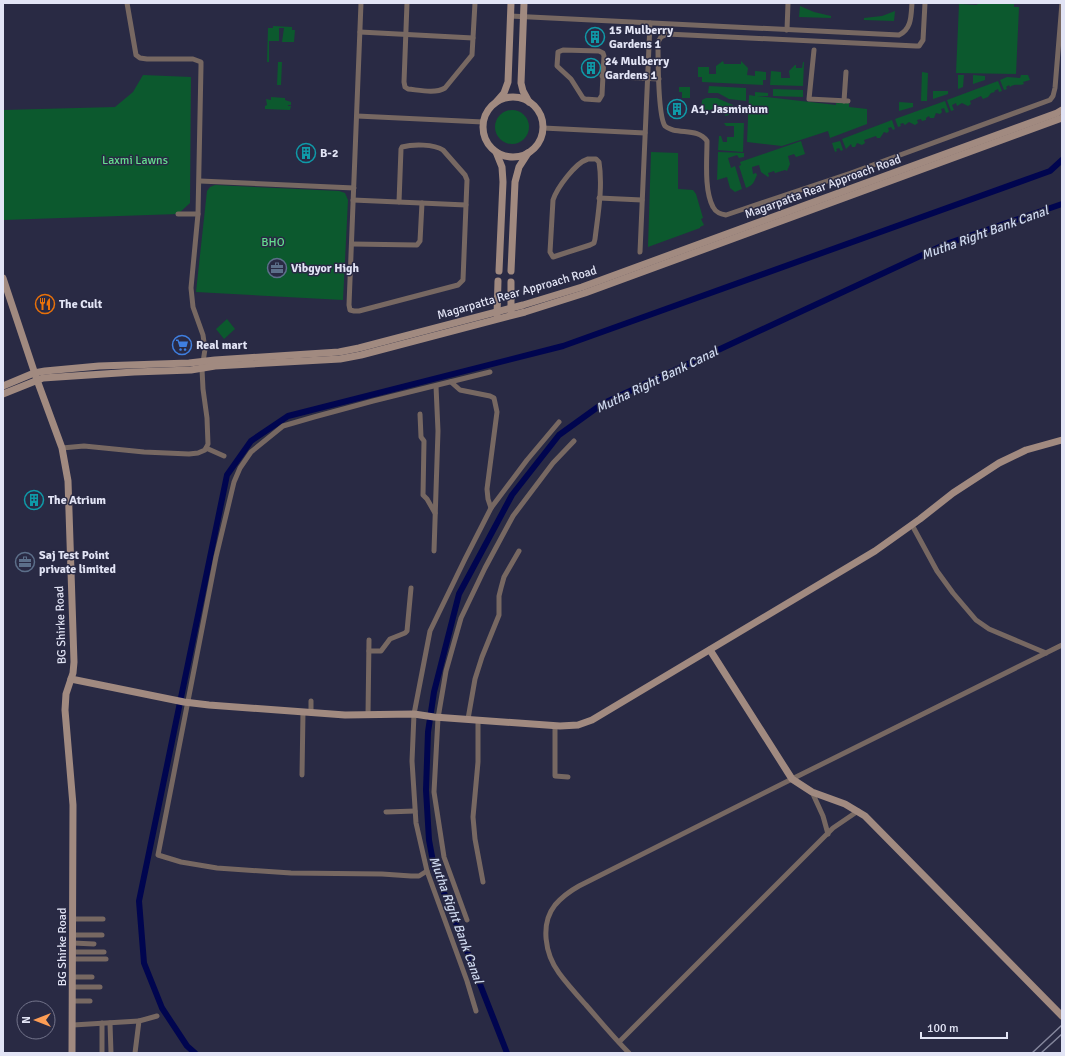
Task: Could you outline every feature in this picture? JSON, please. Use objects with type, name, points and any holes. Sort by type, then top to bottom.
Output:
[{"type":"street","points":[[62,448],[84,446],[144,452],[189,454],[198,453],[205,450],[208,444],[202,389],[205,349],[203,335],[193,307],[190,288],[200,181],[201,62],[194,59],[140,58],[136,54],[127,3]]},
{"type":"street","points":[[361,3],[350,310],[354,311],[458,285],[463,280],[468,185],[464,175],[443,150],[439,147],[432,146],[402,147],[399,202]]},
{"type":"street","points":[[407,3],[405,87],[408,89],[435,91],[445,88],[470,60],[472,55],[475,3]]},
{"type":"street","points":[[499,271],[503,182],[502,167],[496,152],[485,139],[483,122],[488,110],[504,92],[508,82],[511,3]]},
{"type":"street","points":[[524,3],[521,83],[523,91],[529,102]]},
{"type":"street","points":[[787,30],[788,3]]},
{"type":"street","points":[[510,16],[899,35],[904,33],[911,20],[912,3]]},
{"type":"street","points":[[925,3],[923,40],[919,46],[667,34],[661,37],[658,42],[658,80],[665,126],[672,130],[694,132],[703,135],[707,141],[708,192],[713,209],[720,214],[726,215],[851,172],[1050,100],[1054,96],[1055,88],[1062,3]]},
{"type":"street","points":[[640,252],[650,23]]},
{"type":"street","points":[[817,31],[817,42]]},
{"type":"street","points":[[360,32],[473,38]]},
{"type":"street","points":[[563,50],[601,52],[604,56],[602,76],[601,98],[597,100],[585,99],[571,79],[556,63],[558,52],[563,50]]},
{"type":"street","points":[[814,50],[809,99],[846,101],[846,72]]},
{"type":"street","points":[[602,76],[658,80]]},
{"type":"street","points":[[496,152],[512,157],[520,156],[528,152],[535,147],[543,128],[540,115],[536,108],[529,102],[522,98],[514,97],[497,101]]},
{"type":"street","name":"Magarpatta Rear Approach Road","points":[[511,312],[1062,110]]},
{"type":"street","name":"Magarpatta Rear Approach Road","points":[[3,386],[34,373],[99,366],[215,366],[347,358],[361,355],[511,312],[584,293],[1062,118]]},
{"type":"street","points":[[356,119],[483,122]]},
{"type":"street","points":[[543,128],[645,133]]},
{"type":"street","points":[[512,272],[515,182],[519,167],[528,152]]},
{"type":"street","points":[[596,159],[599,162],[600,198],[594,243],[554,257],[550,252],[553,200],[555,194],[582,161],[596,159]]},
{"type":"street","points":[[200,181],[354,188]]},
{"type":"street","points":[[600,198],[642,200]]},
{"type":"street","points":[[353,200],[466,205]]},
{"type":"street","points":[[352,244],[417,245],[420,241],[422,203]]},
{"type":"street","points":[[178,214],[198,214]]},
{"type":"street","name":"BG Shirke Road","points":[[3,278],[34,373],[62,448],[68,480],[74,662],[73,673],[66,694],[65,710],[73,805],[72,1053]]},
{"type":"street","points":[[497,316],[498,281]]},
{"type":"street","points":[[511,282],[511,312]]},
{"type":"street","name":"Magarpatta Rear Approach Road","points":[[3,394],[43,378],[203,366]]},
{"type":"street","points":[[427,871],[420,876],[276,872],[217,868],[181,862],[158,855],[186,703],[216,557],[234,482],[240,468],[251,452],[283,426],[322,414],[490,372]]},
{"type":"street","points":[[452,382],[460,390],[490,396],[494,398],[496,403],[497,412],[487,489],[491,508]]},
{"type":"street","points":[[434,551],[438,431],[436,386]]},
{"type":"street","points":[[420,414],[421,437],[424,441],[423,495],[436,514]]},
{"type":"street","points":[[476,1011],[467,981],[427,871],[416,823],[412,761],[417,715],[430,631],[491,508],[527,460],[559,422]]},
{"type":"street","points":[[71,679],[186,703],[345,715],[417,715],[555,726],[578,725],[592,720],[875,551],[954,493],[999,463],[1026,450],[1062,440]]},
{"type":"street","points":[[467,920],[444,857],[434,792],[436,717],[446,671],[462,618],[485,568],[513,516],[554,463],[574,441]]},
{"type":"street","points":[[206,448],[224,456]]},
{"type":"street","points":[[912,525],[937,571],[976,620],[989,629],[1046,653]]},
{"type":"street","points":[[468,719],[475,679],[499,615],[499,596],[504,577],[519,552]]},
{"type":"street","points":[[369,651],[381,651],[390,639],[407,631],[411,588]]},
{"type":"street","points":[[368,715],[369,640]]},
{"type":"street","points":[[629,1053],[558,973],[553,964],[546,946],[546,936],[550,914],[555,905],[563,897],[575,888],[1062,645]]},
{"type":"street","points":[[710,650],[779,761],[792,779],[812,792],[846,804],[858,811],[874,824],[1062,1016]]},
{"type":"street","points":[[311,701],[311,713]]},
{"type":"street","points":[[302,775],[303,712]]},
{"type":"street","points":[[478,720],[478,762],[473,817],[475,838],[483,882]]},
{"type":"street","points":[[555,726],[555,776],[568,777]]},
{"type":"street","points":[[812,792],[823,816],[828,834]]},
{"type":"street","points":[[386,812],[415,811]]},
{"type":"street","points":[[619,1042],[828,834],[843,820],[858,811]]},
{"type":"street","points":[[73,919],[103,919]]},
{"type":"street","points":[[73,935],[102,936]]},
{"type":"street","points":[[73,943],[94,944]]},
{"type":"street","points":[[73,956],[104,952]]},
{"type":"street","points":[[73,956],[106,959]]},
{"type":"street","points":[[73,978],[92,977]]},
{"type":"street","points":[[73,987],[100,987]]},
{"type":"street","points":[[73,1001],[90,1001]]},
{"type":"street","points":[[73,1025],[139,1021],[156,1016]]},
{"type":"street","points":[[135,1053],[139,1021]]},
{"type":"street","points":[[102,1023],[102,1053]]},
{"type":"street","points":[[110,1023],[111,1053]]},
{"type":"green space","points":[[978,3],[1014,4],[1014,7],[1019,7],[1016,74],[956,73],[959,4],[977,5]]},
{"type":"green space","points":[[800,6],[814,12],[831,16],[831,18],[799,17]]},
{"type":"green space","points":[[895,11],[894,21],[864,20],[864,18],[882,16]]},
{"type":"green space","points":[[273,26],[292,27],[292,30],[295,30],[294,42],[282,42],[284,28],[279,28],[279,41],[269,41],[269,62],[267,62],[268,28],[273,28]]},
{"type":"green space","points":[[723,61],[724,64],[741,64],[741,61],[748,68],[747,75],[755,76],[755,71],[766,72],[766,80],[763,80],[763,85],[702,82],[702,77],[698,77],[698,67],[709,67],[709,74],[716,74],[716,66]]},
{"type":"green space","points":[[278,62],[282,62],[281,85],[277,85]]},
{"type":"green space","points":[[803,62],[803,86],[770,85],[771,71],[781,72],[781,78],[790,78],[789,71],[795,65],[796,68],[802,68]]},
{"type":"green space","points":[[922,72],[928,73],[927,101],[921,101]]},
{"type":"green space","name":"Laxmi Lawns","points":[[143,75],[191,77],[190,203],[178,214],[3,220],[3,110],[115,107],[133,92]]},
{"type":"green space","points":[[958,75],[964,75],[963,87],[958,89]]},
{"type":"green space","points":[[973,75],[985,76],[985,80],[973,84]]},
{"type":"green space","points":[[1021,75],[1028,75],[1030,80],[1023,82],[1024,84],[1022,85],[1013,85],[1010,87],[1009,85],[1006,87],[1007,89],[1004,90],[1000,80],[1007,77],[1020,78]]},
{"type":"green space","points":[[998,81],[1002,91],[999,92],[998,89],[983,99],[981,96],[970,101],[971,104],[968,106],[962,103],[957,106],[956,103],[952,105],[954,110],[951,111],[947,100]]},
{"type":"green space","points":[[709,86],[746,88],[746,101],[729,99],[718,93],[708,93]]},
{"type":"green space","points":[[679,87],[690,87],[690,98],[682,98],[682,92],[679,92]]},
{"type":"green space","points":[[773,89],[803,90],[803,97],[773,96]]},
{"type":"green space","points":[[933,91],[948,91],[948,94],[933,99]]},
{"type":"green space","points":[[755,92],[768,93],[768,96],[757,96],[836,105],[836,103],[849,103],[849,107],[867,109],[867,124],[830,138],[828,131],[782,146],[747,142],[749,95],[755,96]]},
{"type":"green space","points":[[271,97],[285,98],[285,100],[291,102],[291,105],[288,105],[291,106],[290,110],[265,109],[265,106],[267,105],[266,99],[271,100]]},
{"type":"green space","points":[[706,98],[717,98],[733,105],[733,111],[729,112],[729,115],[725,116],[724,108],[715,108],[701,114],[702,100]]},
{"type":"green space","points":[[945,101],[949,112],[946,113],[944,108],[941,109],[942,112],[940,114],[936,113],[934,118],[930,118],[929,116],[926,120],[917,120],[918,123],[915,125],[909,122],[905,125],[903,123],[900,124],[901,126],[898,127],[895,119]]},
{"type":"green space","points":[[899,102],[913,103],[913,107],[899,111]]},
{"type":"green space","points":[[512,110],[524,115],[529,127],[524,139],[512,144],[500,139],[495,127],[500,115]]},
{"type":"green space","points":[[892,120],[895,129],[893,130],[891,127],[888,128],[889,131],[887,133],[884,132],[880,138],[877,138],[876,136],[864,140],[865,143],[862,145],[857,143],[855,147],[852,147],[851,144],[846,149],[842,139]]},
{"type":"green space","points":[[724,123],[744,123],[743,152],[718,150],[719,136],[721,136],[723,142],[727,142],[727,137],[734,137],[734,126],[726,126]]},
{"type":"green space","points":[[801,141],[805,154],[796,157],[794,154],[788,156],[790,164],[787,171],[785,170],[775,173],[774,171],[768,173],[768,177],[761,172],[759,165],[752,167],[753,174],[756,173],[757,175],[752,184],[746,188],[739,166],[741,165],[740,162]]},
{"type":"green space","points":[[840,141],[843,150],[841,151],[839,148],[836,149],[837,151],[835,152],[832,143]]},
{"type":"green space","points":[[651,152],[678,153],[678,189],[693,190],[696,194],[703,218],[701,219],[704,225],[700,228],[648,247]]},
{"type":"green space","points":[[718,152],[744,153],[744,157],[739,158],[737,155],[728,158],[731,168],[735,166],[742,189],[735,192],[730,188],[727,177],[717,180]]},
{"type":"green space","name":"BHO","points":[[215,185],[339,191],[345,193],[348,200],[343,300],[196,292],[207,191],[210,187]]},
{"type":"green space","points":[[227,319],[235,329],[224,339],[216,329]]},
{"type":"waterway","points":[[195,1053],[187,1046],[162,1008],[144,963],[139,901],[227,475],[251,441],[288,416],[563,346],[1050,171],[1062,160]]},
{"type":"waterway","name":"Mutha Right Bank Canal","points":[[507,1053],[434,867],[429,840],[426,790],[428,732],[434,692],[459,594],[512,495],[559,435],[602,404],[946,244],[1062,204]]},
{"type":"railway","points":[[1032,1053],[1062,1025]]},
{"type":"railway","points":[[1041,1053],[1062,1034]]},
{"type":"place","name":"15 Mulberry Gardens 1","points":[[595,37]]},
{"type":"place","name":"24 Mulberry Gardens 1","points":[[591,68]]},
{"type":"place","name":"A1, Jasminium","points":[[677,109]]},
{"type":"place","name":"B-2","points":[[306,153]]},
{"type":"place","name":"Vibgyor High","points":[[277,268]]},
{"type":"place","name":"The Cult","points":[[45,304]]},
{"type":"place","name":"Real mart","points":[[182,345]]},
{"type":"place","name":"The Atrium","points":[[34,500]]},
{"type":"place","name":"Saj Test Point private limited","points":[[25,562]]}]
